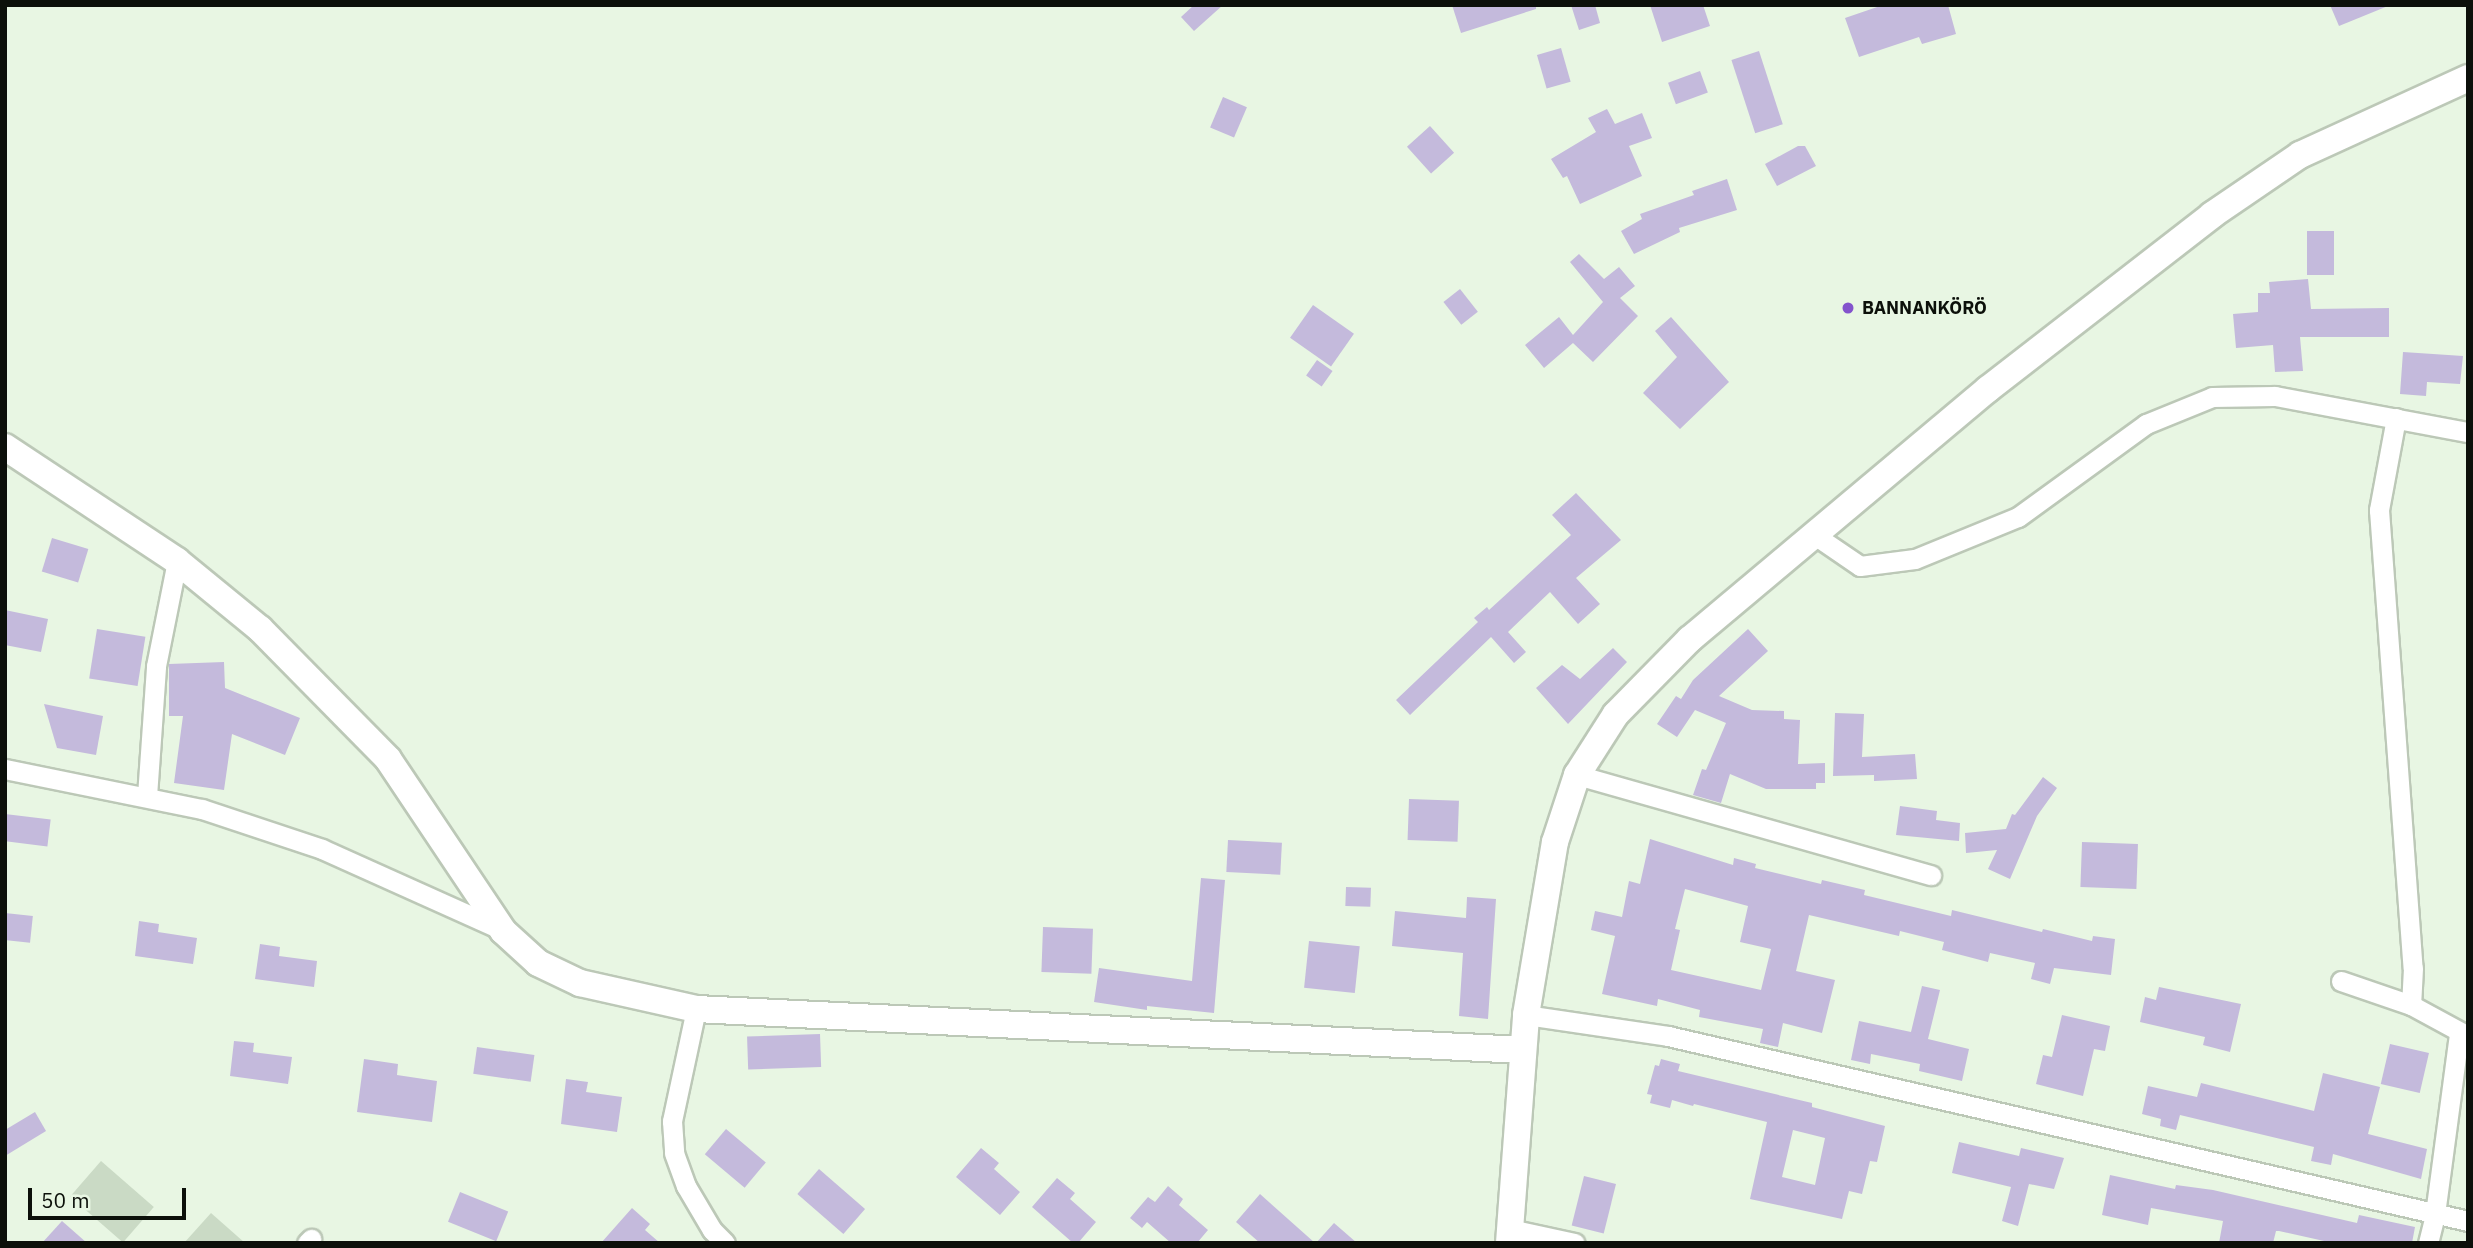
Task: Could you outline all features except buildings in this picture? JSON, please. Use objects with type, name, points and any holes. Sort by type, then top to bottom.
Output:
[{"type":"main road","points":[[1510,1236],[1526,1015],[1555,842],[1577,775],[1616,714],[1690,639],[1988,389],[2212,215],[2300,155],[2468,78]]},
{"type":"main road","points":[[5,447],[177,561],[260,629],[388,759],[503,931],[538,963],[580,982],[696,1009],[1523,1050]]},
{"type":"street","points":[[1816,536],[1860,566],[1915,559],[2018,517],[2146,424],[2212,397],[2275,396],[2468,432]]},
{"type":"street","points":[[2396,418],[2379,510],[2413,968],[2411,1005]]},
{"type":"street","points":[[147,796],[156,666],[177,561]]},
{"type":"street","points":[[5,769],[202,809],[322,849],[503,931]]},
{"type":"street","points":[[1577,775],[1931,875]]},
{"type":"street","points":[[2341,981],[2411,1005],[2463,1035],[2428,1243]]},
{"type":"street","points":[[696,1009],[672,1121],[674,1153],[687,1186],[712,1230],[725,1243]]},
{"type":"street","points":[[1526,1015],[1668,1037],[2468,1222]]},
{"type":"street","points":[[1510,1236],[1575,1243]]},
{"type":"green space","points":[[101,1161],[154,1207],[123,1242],[70,1196]]},
{"type":"green space","points":[[211,1213],[245,1243],[184,1243]]},
{"type":"place","name":"BANNANKÖRÖ","points":[[1848,308]]}]
